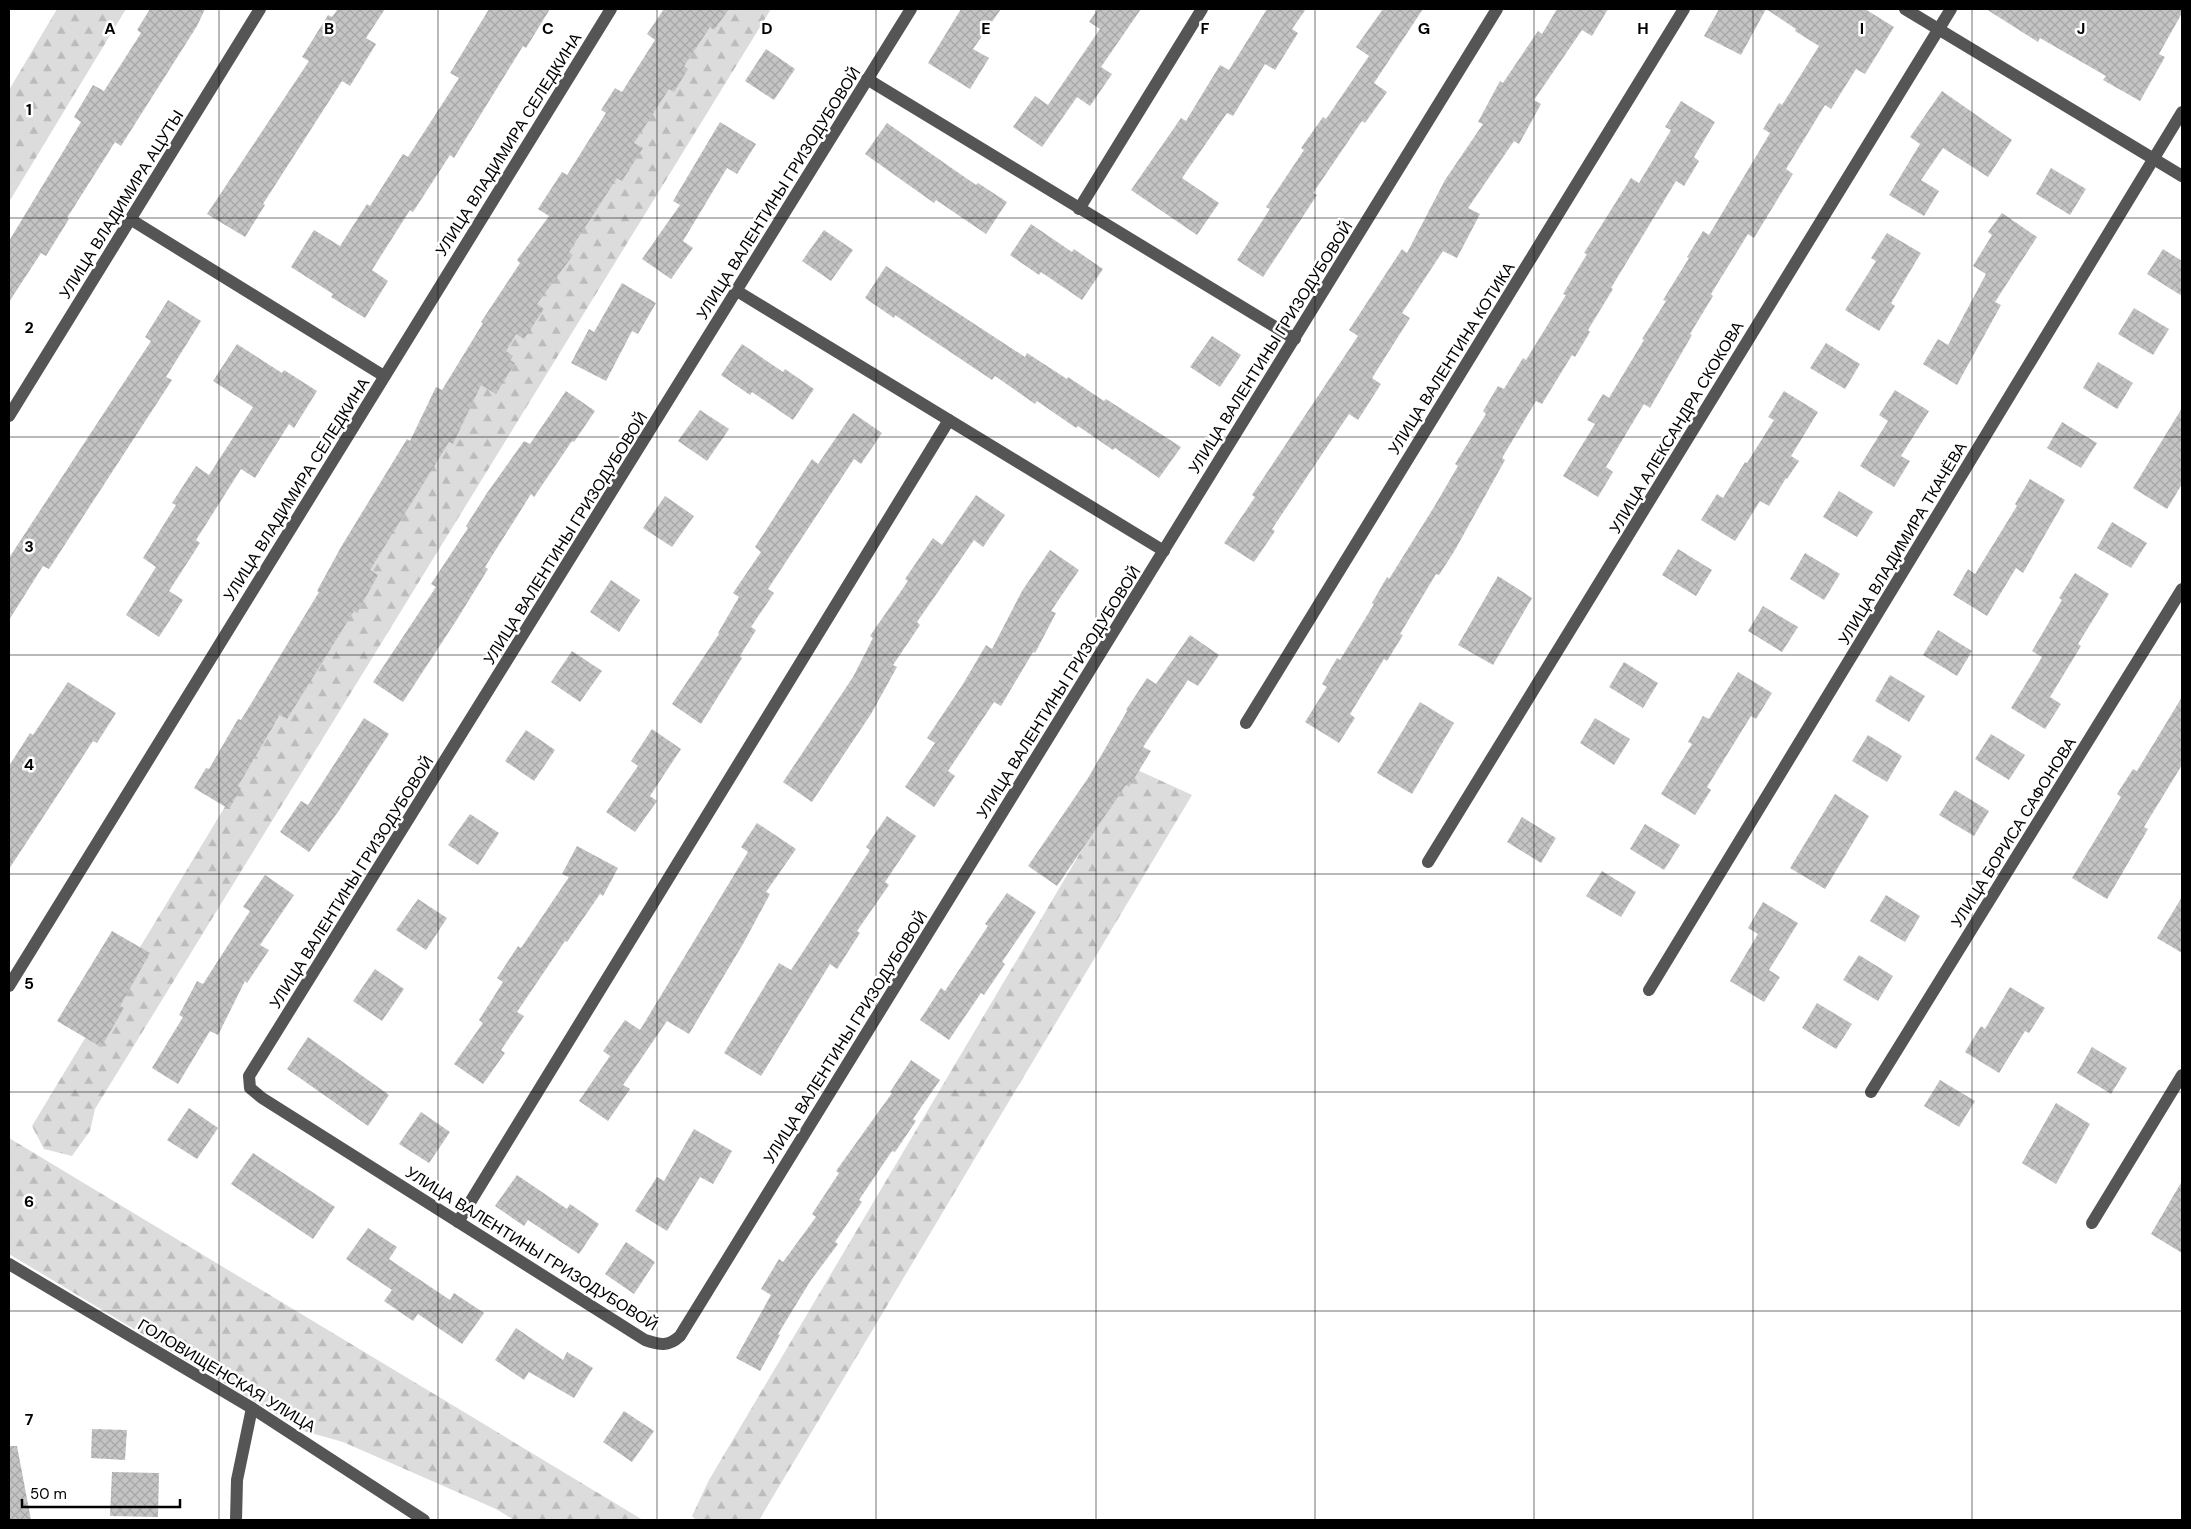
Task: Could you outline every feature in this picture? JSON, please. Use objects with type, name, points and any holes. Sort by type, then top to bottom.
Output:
[{"type":"street","name":"УЛИЦА ВЛАДИМИРА АЦУТЫ","points":[[9,416],[260,9]]},
{"type":"street","name":"УЛИЦА ВЛАДИМИРА СЕЛЕДКИНА","points":[[9,986],[611,9]]},
{"type":"street","name":"УЛИЦА ВАЛЕНТИНЫ ГРИЗОДУБОВОЙ","points":[[911,9],[249,1076],[250,1088],[262,1098],[645,1340],[661,1346],[672,1343],[680,1336],[1497,9]]},
{"type":"street","points":[[1080,209],[1202,9]]},
{"type":"street","name":"УЛИЦА ВАЛЕНТИНА КОТИКА","points":[[1246,723],[1684,9]]},
{"type":"street","points":[[1905,9],[2182,176]]},
{"type":"street","name":"УЛИЦА АЛЕКСАНДРА СКОКОВА","points":[[1428,862],[1951,9]]},
{"type":"street","points":[[867,79],[1295,338]]},
{"type":"street","name":"УЛИЦА ВЛАДИМИРА ТКАЧЁВА","points":[[1649,990],[2182,112]]},
{"type":"street","points":[[130,219],[384,376]]},
{"type":"street","points":[[736,291],[1164,551]]},
{"type":"street","points":[[458,1222],[949,420]]},
{"type":"street","name":"УЛИЦА БОРИСА САФОНОВА","points":[[1870,1092],[2182,589]]},
{"type":"street","points":[[2092,1223],[2182,1075]]},
{"type":"street","name":"ГОЛОВИЩЕНСКАЯ УЛИЦА","points":[[9,1264],[252,1408],[424,1520]]},
{"type":"street","points":[[236,1520],[237,1480],[252,1408]]},
{"type":"green space","points":[[57,9],[126,9],[9,202],[9,90]]},
{"type":"green space","points":[[707,9],[771,9],[95,1109],[90,1131],[72,1156],[44,1149],[32,1126]]},
{"type":"green space","points":[[1131,767],[1192,795],[759,1520],[696,1520],[692,1516],[709,1480]]},
{"type":"green space","points":[[9,1138],[643,1520],[514,1520],[496,1509],[343,1442],[304,1431],[9,1254]]},
{"type":"building","points":[[150,9],[205,9],[197,26],[121,146],[115,142],[67,218],[69,219],[46,256],[41,253],[9,302],[9,241],[81,122],[74,117],[93,85],[104,91],[141,33],[137,30]]},
{"type":"building","points":[[338,9],[385,9],[366,38],[376,44],[350,86],[342,81],[263,204],[265,205],[245,237],[207,214],[309,61],[302,57],[328,15],[332,17]]},
{"type":"building","points":[[489,9],[550,9],[526,48],[523,46],[454,158],[450,155],[413,212],[410,210],[372,270],[388,281],[365,318],[331,297],[333,294],[291,267],[314,230],[340,246],[367,204],[370,206],[403,154],[408,157],[459,78],[450,73]]},
{"type":"building","points":[[664,9],[729,9],[714,30],[710,27],[684,66],[688,69],[674,92],[669,89],[634,143],[643,148],[622,181],[617,178],[569,252],[573,255],[537,304],[544,309],[524,339],[516,334],[506,351],[513,356],[510,360],[515,363],[496,394],[481,385],[453,444],[449,442],[370,570],[378,575],[357,613],[354,611],[287,719],[280,715],[238,786],[241,788],[229,809],[194,788],[206,768],[209,769],[238,719],[241,720],[319,592],[317,591],[341,547],[407,439],[410,441],[436,387],[442,390],[483,323],[481,322],[520,263],[517,260],[549,216],[538,209],[562,172],[567,175],[606,113],[601,110],[615,88],[622,92],[655,40],[647,34]]},
{"type":"building","points":[[961,9],[1001,9],[973,49],[989,58],[970,89],[928,63]]},
{"type":"building","points":[[1098,9],[1141,9],[1101,67],[1112,74],[1090,106],[1077,97],[1042,147],[1013,127],[1035,96],[1048,105],[1100,29],[1089,22]]},
{"type":"building","points":[[1267,9],[1306,9],[1292,29],[1298,33],[1275,70],[1265,64],[1233,116],[1227,113],[1182,178],[1219,203],[1197,235],[1131,190],[1181,118],[1186,121],[1220,65],[1229,70]]},
{"type":"building","points":[[1383,9],[1423,9],[1374,83],[1387,92],[1365,123],[1362,121],[1313,193],[1317,195],[1263,277],[1237,260],[1270,209],[1266,207],[1304,150],[1301,148],[1323,117],[1326,119],[1369,56],[1356,47]]},
{"type":"building","points":[[1557,9],[1608,9],[1592,36],[1582,30],[1534,100],[1541,104],[1519,144],[1514,141],[1468,208],[1480,214],[1457,258],[1443,251],[1402,313],[1410,318],[1372,378],[1381,384],[1358,420],[1349,414],[1272,529],[1275,531],[1254,562],[1224,543],[1255,497],[1252,495],[1358,336],[1349,330],[1402,249],[1407,253],[1445,180],[1483,124],[1478,122],[1500,81],[1503,83],[1538,31],[1542,34]]},
{"type":"building","points":[[1719,9],[1766,9],[1741,55],[1704,36]]},
{"type":"building","points":[[1766,9],[1865,9],[1894,27],[1865,74],[1856,69],[1831,109],[1825,105],[1786,169],[1793,174],[1754,238],[1748,234],[1711,294],[1713,296],[1650,408],[1644,404],[1606,467],[1613,472],[1598,497],[1563,476],[1595,424],[1587,420],[1603,394],[1609,398],[1666,301],[1663,300],[1689,258],[1687,257],[1703,231],[1709,235],[1770,133],[1763,129],[1779,103],[1782,105],[1819,46]]},
{"type":"building","points":[[1986,9],[2182,9],[2182,13],[2159,54],[2165,57],[2140,101],[2103,80],[2106,76],[2040,38],[2038,42]]},
{"type":"building","points":[[766,49],[795,69],[774,100],[745,81]]},
{"type":"building","points":[[1942,91],[2012,140],[1988,177],[1943,148],[1921,180],[1939,191],[1924,216],[1889,195],[1920,144],[1910,137]]},
{"type":"building","points":[[1681,101],[1715,122],[1694,157],[1699,161],[1684,186],[1676,181],[1611,288],[1613,289],[1588,330],[1590,332],[1575,357],[1572,355],[1542,404],[1536,401],[1502,458],[1505,460],[1455,550],[1439,575],[1436,574],[1400,634],[1403,635],[1387,661],[1384,659],[1350,714],[1355,718],[1339,743],[1305,722],[1327,687],[1322,684],[1337,658],[1340,660],[1374,604],[1372,603],[1387,577],[1389,579],[1434,507],[1458,466],[1455,464],[1486,414],[1483,411],[1498,386],[1504,389],[1523,358],[1526,360],[1566,295],[1563,294],[1587,254],[1584,253],[1631,178],[1639,183],[1671,130],[1665,127]]},
{"type":"building","points":[[720,122],[756,144],[737,174],[727,168],[683,241],[693,248],[671,279],[642,259],[680,205],[673,201]]},
{"type":"building","points":[[887,123],[976,185],[978,183],[1007,202],[986,234],[936,200],[934,203],[865,154]]},
{"type":"building","points":[[2051,168],[2086,189],[2070,215],[2036,194]]},
{"type":"building","points":[[2002,213],[2037,237],[1995,302],[2001,305],[1957,385],[1923,364],[1938,339],[1948,345],[1986,274],[1973,266],[1992,235],[1988,232]]},
{"type":"building","points":[[1031,224],[1072,252],[1074,249],[1103,269],[1082,300],[1041,272],[1039,275],[1010,255]]},
{"type":"building","points":[[824,230],[853,250],[831,281],[802,261]]},
{"type":"building","points":[[1887,233],[1921,253],[1891,303],[1895,306],[1879,331],[1845,310],[1876,261],[1871,258]]},
{"type":"building","points":[[2163,249],[2182,261],[2182,296],[2147,274]]},
{"type":"building","points":[[886,266],[1025,357],[1027,353],[1104,401],[1106,399],[1181,447],[1159,478],[1115,448],[1113,450],[1078,426],[1076,428],[1037,401],[1035,404],[995,376],[992,380],[895,315],[894,318],[865,298]]},
{"type":"building","points":[[622,283],[656,303],[638,334],[632,331],[606,381],[571,363],[589,329],[594,332]]},
{"type":"building","points":[[168,300],[201,321],[166,377],[172,380],[49,569],[43,566],[9,620],[9,558],[151,341],[145,337]]},
{"type":"building","points":[[2134,308],[2169,329],[2153,355],[2118,334]]},
{"type":"building","points":[[1212,336],[1241,355],[1220,387],[1190,367]]},
{"type":"building","points":[[1826,343],[1860,364],[1845,389],[1810,368]]},
{"type":"building","points":[[237,344],[282,373],[284,370],[317,391],[294,428],[289,424],[255,478],[241,469],[196,540],[200,543],[169,591],[183,600],[159,637],[126,615],[156,567],[143,558],[176,505],[172,503],[196,466],[209,475],[253,407],[213,381]]},
{"type":"building","points":[[742,344],[783,372],[785,369],[814,389],[793,420],[752,392],[750,395],[721,375]]},
{"type":"building","points":[[2098,362],[2133,383],[2117,409],[2083,388]]},
{"type":"building","points":[[1895,390],[1929,411],[1901,456],[1910,461],[1894,487],[1860,466],[1888,421],[1879,415]]},
{"type":"building","points":[[566,391],[595,411],[534,497],[531,494],[485,567],[488,569],[456,621],[403,702],[373,682],[436,587],[431,584],[468,528],[466,526],[487,493],[524,441],[530,444]]},
{"type":"building","points":[[1784,391],[1818,412],[1791,456],[1799,461],[1769,506],[1760,501],[1735,541],[1701,520],[1717,494],[1723,498],[1745,462],[1747,463],[1774,420],[1768,417]]},
{"type":"building","points":[[2182,408],[2182,484],[2167,509],[2133,488]]},
{"type":"building","points":[[700,410],[729,429],[707,461],[678,441]]},
{"type":"building","points":[[853,413],[882,433],[861,464],[854,459],[768,589],[774,593],[751,627],[756,630],[740,656],[742,658],[701,724],[672,704],[719,634],[739,597],[733,593],[761,552],[755,547],[812,459],[818,464]]},
{"type":"building","points":[[2062,422],[2097,443],[2081,468],[2047,448]]},
{"type":"building","points":[[2030,479],[2065,500],[2023,573],[2016,568],[1987,616],[1953,595],[1968,569],[1975,574],[2017,506],[2015,504]]},
{"type":"building","points":[[1839,491],[1873,512],[1857,537],[1823,517]]},
{"type":"building","points":[[976,495],[1005,515],[983,547],[974,540],[917,622],[920,625],[893,665],[897,667],[871,714],[812,802],[783,782],[853,677],[873,638],[870,636],[908,581],[905,579],[933,538],[942,545]]},
{"type":"building","points":[[665,496],[694,516],[672,547],[643,528]]},
{"type":"building","points":[[2112,522],[2147,543],[2131,568],[2097,548]]},
{"type":"building","points":[[1678,549],[1712,570],[1696,596],[1662,575]]},
{"type":"building","points":[[1050,550],[1079,570],[1051,611],[1056,613],[1035,653],[1033,652],[1001,706],[994,702],[948,771],[955,776],[934,807],[905,787],[935,743],[927,738],[986,645],[992,649],[1022,591]]},
{"type":"building","points":[[1805,553],[1840,574],[1824,600],[1790,579]]},
{"type":"building","points":[[2075,573],[2109,594],[2078,644],[2081,646],[2050,697],[2061,704],[2045,729],[2011,708],[2042,657],[2032,651],[2062,600],[2059,598]]},
{"type":"building","points":[[1498,576],[1532,598],[1493,665],[1458,645]]},
{"type":"building","points":[[611,580],[640,600],[619,632],[590,612]]},
{"type":"building","points":[[1763,606],[1798,627],[1782,652],[1748,631]]},
{"type":"building","points":[[1938,630],[1972,651],[1957,676],[1923,655]]},
{"type":"building","points":[[1190,635],[1219,655],[1198,686],[1188,680],[1143,747],[1151,751],[1129,787],[1126,785],[1057,886],[1028,866],[1088,778],[1126,710],[1147,678],[1156,684]]},
{"type":"building","points":[[572,651],[602,671],[580,702],[551,682]]},
{"type":"building","points":[[1624,662],[1658,683],[1643,708],[1609,687]]},
{"type":"building","points":[[1738,672],[1772,693],[1756,719],[1751,716],[1707,787],[1711,790],[1695,815],[1661,794],[1692,744],[1688,742],[1703,716],[1709,719]]},
{"type":"building","points":[[1890,675],[1925,696],[1909,722],[1875,701]]},
{"type":"building","points":[[68,682],[116,713],[97,743],[93,741],[9,869],[9,766],[30,733],[33,735]]},
{"type":"building","points":[[2182,697],[2182,765],[2144,827],[2148,829],[2107,899],[2072,878],[2121,797],[2117,794],[2133,769],[2137,771]]},
{"type":"building","points":[[1420,702],[1454,723],[1412,794],[1377,773]]},
{"type":"building","points":[[364,718],[389,734],[340,809],[309,852],[280,832],[301,801],[308,805]]},
{"type":"building","points":[[1595,718],[1630,739],[1614,765],[1580,743]]},
{"type":"building","points":[[652,729],[681,749],[650,796],[657,801],[635,832],[606,812],[638,766],[631,761]]},
{"type":"building","points":[[526,730],[555,750],[534,781],[505,761]]},
{"type":"building","points":[[1991,734],[2025,755],[2009,780],[1975,759]]},
{"type":"building","points":[[1868,735],[1902,756],[1887,782],[1852,761]]},
{"type":"building","points":[[1955,790],[1989,811],[1974,836],[1939,815]]},
{"type":"building","points":[[1835,794],[1869,816],[1825,889],[1790,868]]},
{"type":"building","points":[[470,814],[499,833],[478,865],[448,845]]},
{"type":"building","points":[[887,816],[916,836],[885,882],[889,885],[857,931],[860,933],[837,969],[830,964],[761,1076],[724,1053],[779,963],[791,970],[870,850],[866,847]]},
{"type":"building","points":[[1522,817],[1556,838],[1541,863],[1507,842]]},
{"type":"building","points":[[757,823],[796,849],[766,892],[770,894],[743,944],[689,1034],[667,1021],[623,1085],[630,1089],[608,1121],[579,1101],[610,1056],[603,1051],[625,1020],[640,1030],[748,852],[741,847]]},
{"type":"building","points":[[1645,824],[1680,845],[1664,870],[1630,849]]},
{"type":"building","points":[[577,846],[618,868],[603,896],[600,894],[567,942],[565,941],[517,1012],[524,1016],[501,1050],[505,1053],[483,1084],[454,1064],[483,1023],[479,1020],[503,982],[497,978],[518,946],[521,948],[569,877],[562,874]]},
{"type":"building","points":[[1602,871],[1636,892],[1621,917],[1586,896]]},
{"type":"building","points":[[265,875],[294,895],[260,945],[269,950],[247,983],[245,981],[218,1035],[210,1031],[178,1084],[152,1068],[183,1017],[179,1015],[197,981],[203,984],[250,911],[243,907]]},
{"type":"building","points":[[1007,893],[1036,912],[1002,962],[1005,964],[984,995],[981,993],[949,1040],[920,1020],[941,988],[945,991],[988,926],[985,924]]},
{"type":"building","points":[[1886,895],[1920,916],[1905,942],[1870,921]]},
{"type":"building","points":[[2182,897],[2182,953],[2157,938]]},
{"type":"building","points":[[418,899],[447,918],[426,950],[396,930]]},
{"type":"building","points":[[1763,902],[1798,923],[1769,970],[1780,977],[1764,1002],[1730,981],[1758,934],[1748,928]]},
{"type":"building","points":[[112,931],[150,953],[120,1006],[124,1008],[101,1047],[57,1021]]},
{"type":"building","points":[[1859,955],[1893,976],[1878,1001],[1843,980]]},
{"type":"building","points":[[375,969],[404,989],[382,1021],[353,1001]]},
{"type":"building","points":[[2010,987],[2045,1008],[2029,1033],[2025,1031],[1999,1073],[1965,1052],[1981,1026],[1985,1029]]},
{"type":"building","points":[[1817,1003],[1852,1024],[1836,1049],[1802,1028]]},
{"type":"building","points":[[308,1037],[389,1095],[368,1126],[287,1069]]},
{"type":"building","points":[[2092,1047],[2127,1068],[2111,1094],[2077,1073]]},
{"type":"building","points":[[911,1060],[940,1080],[913,1119],[916,1121],[895,1152],[892,1151],[859,1200],[862,1202],[835,1242],[838,1244],[811,1280],[778,1334],[780,1335],[760,1371],[736,1358],[771,1295],[761,1289],[779,1259],[783,1262],[816,1217],[812,1214],[839,1173],[836,1171],[892,1093],[890,1092]]},
{"type":"building","points":[[1940,1080],[1975,1101],[1959,1127],[1924,1106]]},
{"type":"building","points":[[2056,1103],[2090,1124],[2056,1184],[2022,1163]]},
{"type":"building","points":[[189,1108],[218,1128],[197,1159],[167,1140]]},
{"type":"building","points":[[421,1112],[450,1132],[429,1163],[399,1144]]},
{"type":"building","points":[[694,1129],[732,1151],[713,1184],[700,1177],[667,1231],[635,1211],[657,1177],[664,1181]]},
{"type":"building","points":[[253,1153],[335,1207],[313,1239],[231,1184]]},
{"type":"building","points":[[517,1175],[567,1209],[570,1204],[599,1224],[579,1254],[528,1220],[524,1226],[495,1206]]},
{"type":"building","points":[[2182,1181],[2182,1253],[2151,1234]]},
{"type":"building","points":[[368,1228],[397,1247],[389,1259],[450,1300],[454,1293],[484,1313],[462,1344],[418,1314],[413,1321],[384,1301],[392,1290],[346,1259]]},
{"type":"building","points":[[626,1242],[655,1262],[634,1294],[605,1274]]},
{"type":"building","points":[[516,1328],[563,1360],[567,1352],[593,1368],[574,1398],[529,1372],[524,1380],[495,1360]]},
{"type":"building","points":[[624,1411],[654,1431],[632,1462],[603,1442]]},
{"type":"building","points":[[92,1429],[127,1430],[125,1460],[91,1458]]},
{"type":"building","points":[[9,1446],[17,1446],[31,1520],[9,1520]]},
{"type":"building","points":[[112,1472],[159,1473],[158,1517],[110,1516]]}]
